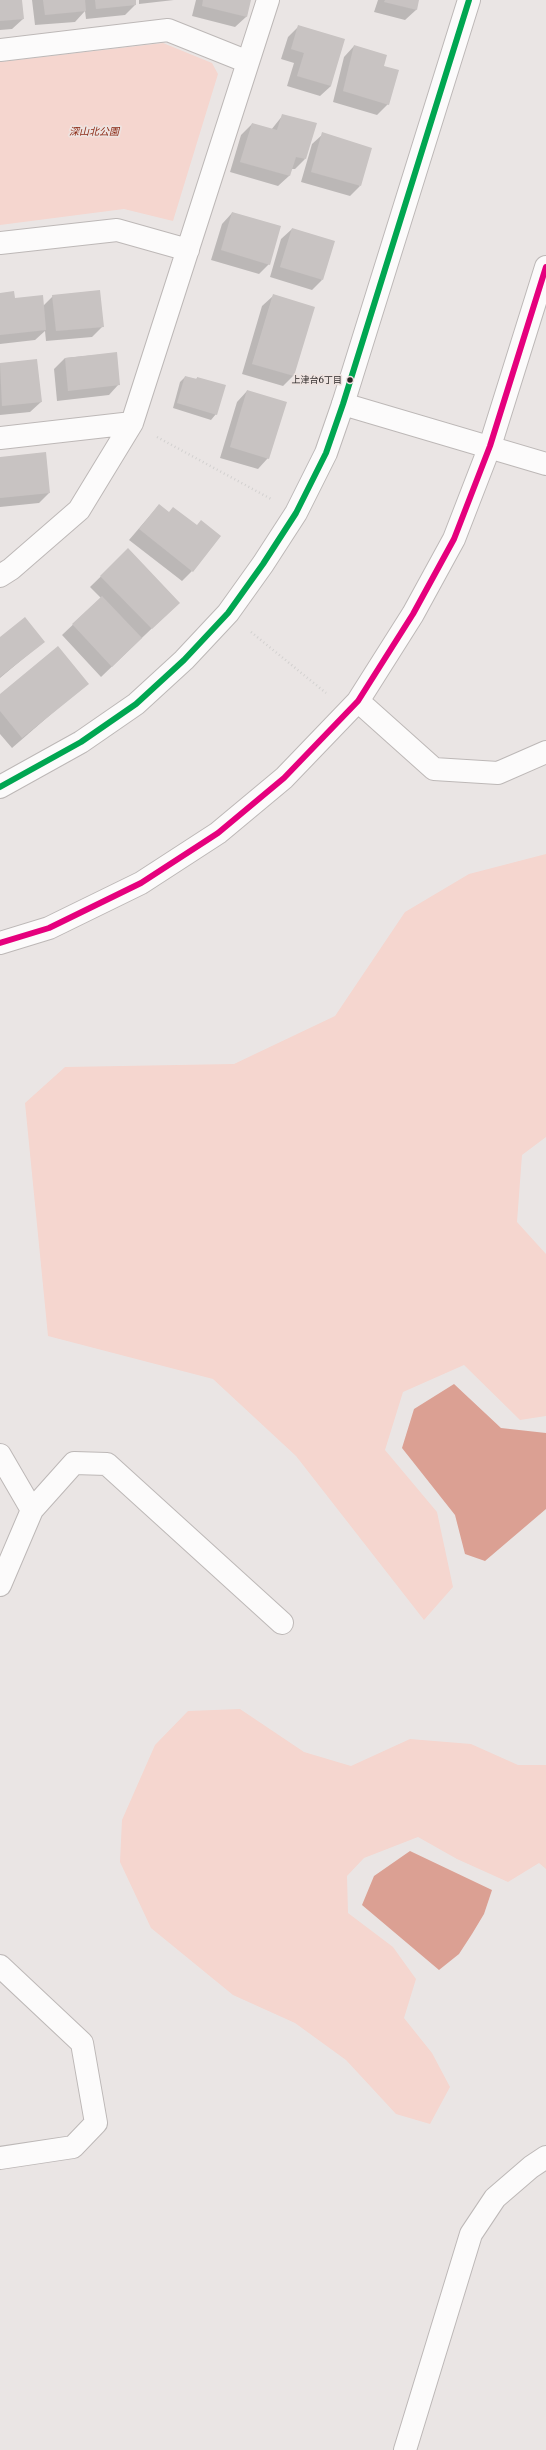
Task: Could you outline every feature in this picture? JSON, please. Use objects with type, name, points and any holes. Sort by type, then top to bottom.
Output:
[{"type":"street","points":[[0,576],[11,569],[79,510],[132,423],[268,0]]},
{"type":"street","points":[[0,787],[81,742],[136,704],[184,660],[228,613],[263,564],[296,513],[326,454],[343,404],[469,0]]},
{"type":"street","points":[[0,50],[168,30],[248,62]]},
{"type":"street","points":[[0,243],[117,230],[188,250]]},
{"type":"street","points":[[0,943],[49,928],[141,883],[218,833],[284,778],[353,706],[414,614],[454,539],[490,446],[546,267]]},
{"type":"street","points":[[343,404],[490,446],[546,464]]},
{"type":"street","points":[[0,438],[132,423]]},
{"type":"street","points":[[353,706],[434,769],[498,773],[546,752]]},
{"type":"street","points":[[0,1455],[32,1510]]},
{"type":"street","points":[[0,1585],[32,1510],[74,1463],[107,1464],[282,1623]]},
{"type":"street","points":[[0,1966],[82,2043],[96,2123],[73,2147],[0,2158]]},
{"type":"street","points":[[405,2450],[471,2234],[495,2198],[531,2167],[546,2157]]},
{"type":"path","points":[[132,423],[296,513]]},
{"type":"path","points":[[228,613],[353,706]]},
{"type":"green space","name":"深山北公園","points":[[163,43],[212,63],[218,74],[173,221],[124,209],[0,225],[0,62]]},
{"type":"green space","points":[[546,854],[546,1137],[522,1155],[517,1222],[546,1254],[546,1416],[520,1420],[464,1365],[403,1392],[385,1450],[437,1512],[453,1587],[424,1620],[296,1456],[213,1379],[48,1336],[25,1103],[65,1067],[234,1064],[335,1016],[405,912],[469,874]]},
{"type":"green space","points":[[240,1709],[304,1752],[351,1766],[410,1739],[471,1744],[518,1765],[546,1765],[546,1869],[539,1863],[508,1882],[457,1859],[418,1837],[364,1858],[347,1876],[348,1913],[393,1947],[416,1979],[404,2018],[432,2053],[450,2087],[430,2124],[396,2114],[346,2060],[295,2023],[233,1995],[151,1928],[120,1862],[122,1820],[155,1745],[188,1711]]},
{"type":"shaded area","points":[[454,1384],[501,1428],[546,1433],[546,1509],[485,1561],[465,1554],[455,1515],[402,1448],[414,1409]]},
{"type":"shaded area","points":[[410,1851],[492,1890],[484,1914],[459,1954],[439,1970],[362,1905],[374,1876]]},
{"type":"building","points":[[0,0],[22,0],[24,19],[0,21]]},
{"type":"building","points":[[43,0],[85,0],[86,11],[45,15]]},
{"type":"building","points":[[95,0],[136,0],[136,5],[96,9]]},
{"type":"building","points":[[203,0],[251,0],[247,17],[202,6]]},
{"type":"building","points":[[385,0],[419,0],[417,10],[384,2]]},
{"type":"building","points":[[298,25],[345,39],[331,86],[297,76],[304,53],[291,49]]},
{"type":"building","points":[[354,45],[387,55],[384,66],[399,70],[389,105],[343,91]]},
{"type":"building","points":[[282,114],[317,123],[306,159],[296,157],[290,176],[240,162],[252,123],[277,130]]},
{"type":"building","points":[[322,132],[372,148],[361,186],[311,172]]},
{"type":"building","points":[[232,212],[281,226],[270,265],[221,250]]},
{"type":"building","points":[[292,228],[335,241],[323,280],[280,267]]},
{"type":"building","points":[[100,290],[104,327],[56,331],[52,295]]},
{"type":"building","points":[[14,291],[15,298],[43,295],[46,330],[0,335],[0,293]]},
{"type":"building","points":[[273,294],[315,307],[294,376],[252,364]]},
{"type":"building","points":[[117,352],[120,385],[68,391],[65,358]]},
{"type":"building","points":[[37,359],[42,402],[2,406],[0,363]]},
{"type":"building","points":[[185,376],[197,379],[197,377],[226,385],[217,415],[177,403]]},
{"type":"building","points":[[247,390],[287,402],[269,459],[230,447]]},
{"type":"building","points":[[46,452],[50,493],[0,498],[0,457]]},
{"type":"building","points":[[159,504],[169,512],[173,507],[197,525],[201,520],[221,536],[193,572],[139,529]]},
{"type":"building","points":[[128,548],[180,603],[152,629],[100,576]]},
{"type":"building","points":[[102,596],[142,638],[112,667],[72,624]]},
{"type":"building","points":[[25,617],[45,642],[0,677],[0,637]]},
{"type":"building","points":[[58,646],[89,684],[22,738],[0,711],[0,694]]},
{"type":"transit line","points":[[0,787],[81,742],[136,704],[184,660],[228,613],[263,564],[296,513],[326,453],[343,404],[469,0]]},
{"type":"transit line","points":[[0,943],[49,928],[141,883],[218,833],[284,778],[358,701],[413,614],[454,539],[490,446],[546,267]]},
{"type":"place","name":"上津台6丁目","points":[[350,380]]}]
